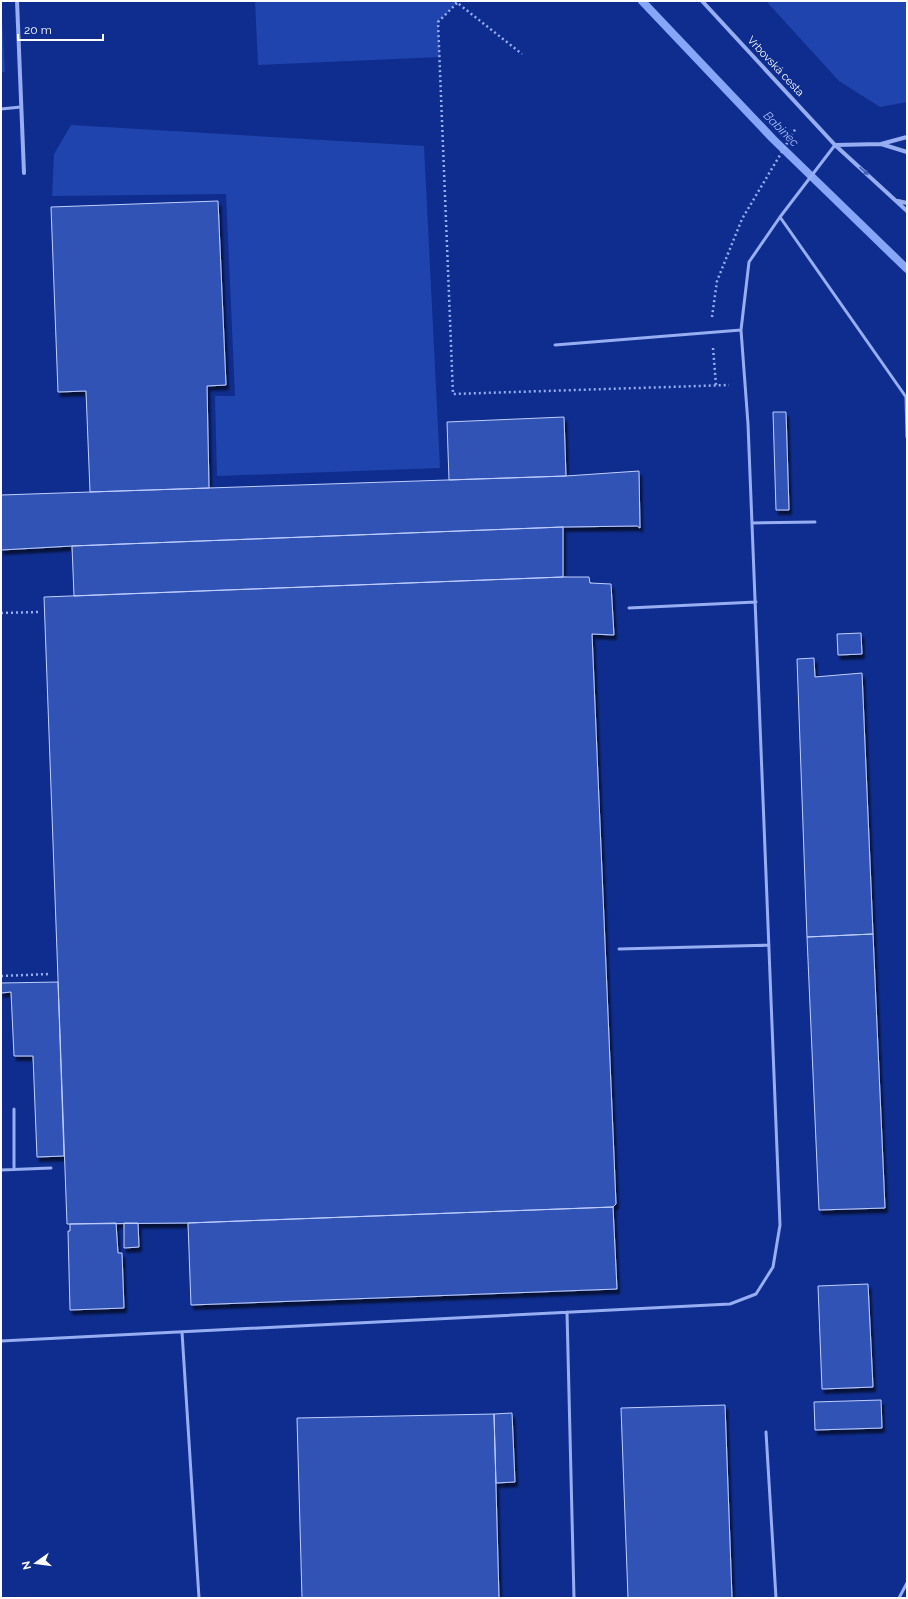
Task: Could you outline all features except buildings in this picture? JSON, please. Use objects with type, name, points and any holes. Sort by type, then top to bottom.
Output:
[{"type":"street","points":[[18,1],[24,173]]},
{"type":"street","name":"Vrbovská cesta","points":[[702,1],[835,145],[898,201],[907,211]]},
{"type":"street","points":[[835,145],[881,144],[907,137]]},
{"type":"street","points":[[881,144],[907,152]]},
{"type":"street","points":[[898,201],[907,203]]},
{"type":"lane","points":[[1,109],[21,107]]},
{"type":"lane","points":[[1,1341],[730,1304],[756,1294],[773,1267],[780,1224],[756,602],[745,385],[740,330],[749,262],[780,216],[835,145]]},
{"type":"lane","points":[[780,216],[906,397],[907,437]]},
{"type":"lane","points":[[555,345],[740,330]]},
{"type":"lane","points":[[752,523],[815,522]]},
{"type":"lane","points":[[629,608],[756,602]]},
{"type":"lane","points":[[619,949],[769,945]]},
{"type":"lane","points":[[14,1109],[14,1169]]},
{"type":"lane","points":[[1,1170],[51,1168]]},
{"type":"lane","points":[[567,1312],[574,1598]]},
{"type":"lane","points":[[182,1332],[199,1598]]},
{"type":"lane","points":[[766,1432],[776,1598]]},
{"type":"lane","points":[[899,1598],[907,1583]]},
{"type":"path","points":[[522,54],[456,2],[438,22],[453,394],[745,385]]},
{"type":"path","points":[[712,318],[717,281],[742,219],[797,126]]},
{"type":"path","points":[[713,345],[716,385]]},
{"type":"path","points":[[1,613],[40,612]]},
{"type":"path","points":[[1,976],[50,974]]},
{"type":"shaded area","points":[[1,1],[5,72],[1,72]]},
{"type":"shaded area","points":[[255,1],[455,1],[457,3],[438,22],[440,57],[258,65]]},
{"type":"shaded area","points":[[766,1],[907,1],[907,102],[880,107],[839,81]]},
{"type":"shaded area","points":[[71,125],[424,146],[440,468],[217,476],[215,396],[235,396],[226,194],[52,196],[54,154]]},
{"type":"waterway","name":"Babinec","points":[[642,1],[773,139],[907,269]]}]
